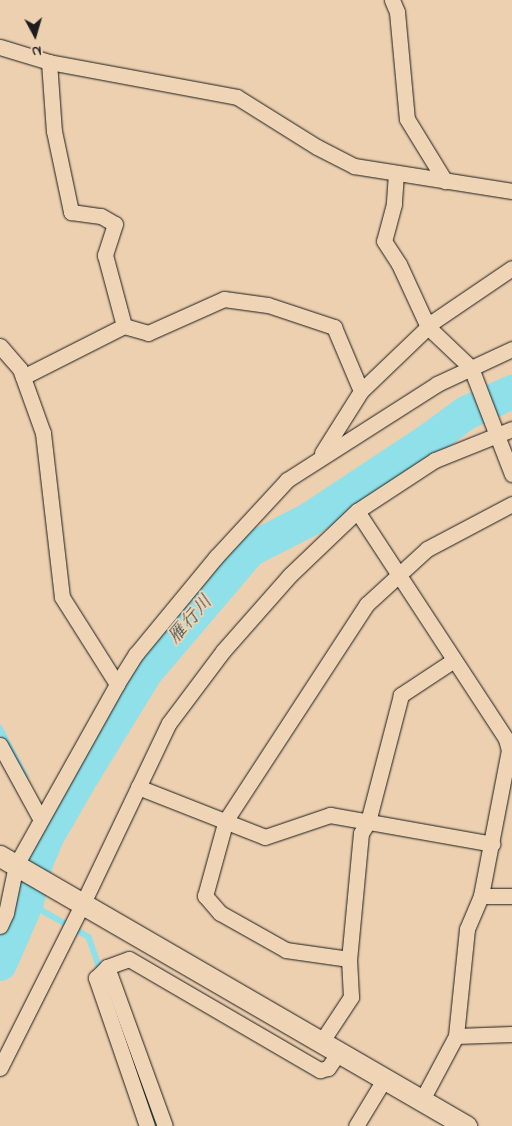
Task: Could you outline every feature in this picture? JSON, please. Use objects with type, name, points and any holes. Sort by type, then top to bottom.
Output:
[{"type":"street","points":[[392,0],[397,12],[407,119],[445,181]]},
{"type":"street","points":[[0,47],[49,62],[237,97],[318,147],[354,166],[512,191]]},
{"type":"street","points":[[49,62],[54,131],[71,212],[101,216],[115,224],[105,255],[124,326]]},
{"type":"street","points":[[396,173],[394,204],[384,241],[399,264],[428,327],[471,368],[512,474]]},
{"type":"street","points":[[319,459],[361,390],[428,327],[512,268]]},
{"type":"street","points":[[23,377],[124,326],[148,333],[224,299],[268,305],[334,327],[361,390]]},
{"type":"street","points":[[0,346],[20,369],[43,433],[62,597],[118,684]]},
{"type":"street","points":[[0,926],[6,913],[8,860],[41,820],[136,654],[216,557],[287,480],[437,384],[512,349]]},
{"type":"street","points":[[0,1068],[83,902],[169,723],[223,651],[290,575],[356,511],[435,460],[512,428]]},
{"type":"street","points":[[349,959],[286,950],[220,913],[205,896],[226,820],[367,604],[427,549],[512,504]]},
{"type":"street","points":[[356,511],[506,739],[509,750],[506,796],[492,844],[481,896],[467,929],[456,1036],[422,1100]]},
{"type":"street","points":[[322,1041],[350,997],[349,959],[361,833],[368,822],[401,695],[454,660]]},
{"type":"street","points":[[0,745],[41,820]]},
{"type":"street","points":[[138,787],[226,820],[265,837],[330,815],[492,844]]},
{"type":"street","points":[[8,860],[65,895],[83,902],[466,1126]]},
{"type":"street","points":[[481,896],[512,896]]},
{"type":"street","points":[[147,1126],[96,978],[107,967],[129,959],[320,1070],[328,1068],[340,1051]]},
{"type":"street","points":[[107,967],[165,1126]]},
{"type":"street","points":[[456,1036],[512,1034]]},
{"type":"street","points":[[356,1126],[385,1078]]},
{"type":"waterway","name":"雁行川","points":[[0,964],[27,902],[36,863],[48,835],[84,773],[146,672],[250,550],[310,519],[428,441],[466,413],[512,392]]},
{"type":"waterway","points":[[0,728],[26,777]]},
{"type":"waterway","points":[[47,816],[53,827]]},
{"type":"waterway","points":[[27,902],[89,937],[101,971]]},
{"type":"waterway","points":[[121,1027],[156,1126]]}]
